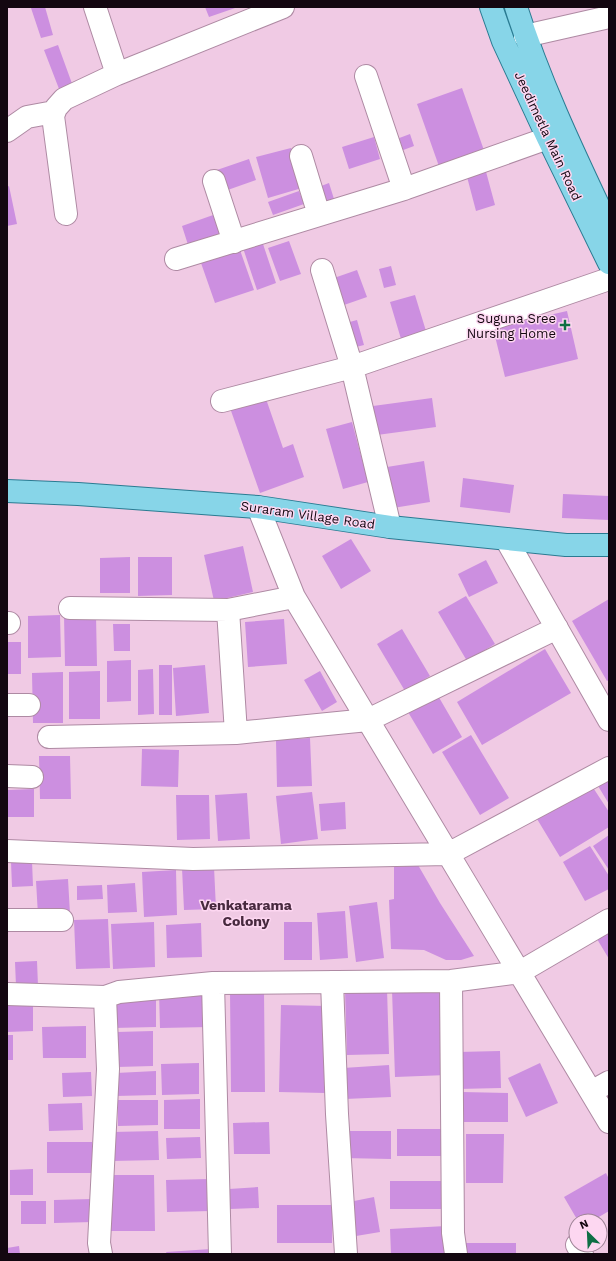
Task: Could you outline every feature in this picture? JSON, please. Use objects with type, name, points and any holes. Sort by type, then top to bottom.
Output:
[{"type":"main road","name":"Jeedimetla Main Road","points":[[491,7],[504,41],[548,138],[609,263]]},
{"type":"main road","name":"Jeedimetla Main Road","points":[[516,7],[525,36],[565,135],[609,228]]},
{"type":"main road","name":"Suraram Village Road","points":[[7,491],[78,494],[258,507],[390,527],[566,545],[608,546]]},
{"type":"street","points":[[94,7],[117,74]]},
{"type":"street","points":[[66,214],[53,116],[56,108],[64,99],[117,74],[283,7]]},
{"type":"street","points":[[525,36],[609,17]]},
{"type":"street","points":[[366,76],[404,189]]},
{"type":"street","points":[[7,131],[27,117],[54,112]]},
{"type":"street","points":[[176,259],[404,189],[548,138]]},
{"type":"street","points":[[301,156],[320,215]]},
{"type":"street","points":[[214,181],[234,242]]},
{"type":"street","points":[[322,270],[352,367],[390,527]]},
{"type":"street","points":[[222,401],[352,367],[609,279]]},
{"type":"street","points":[[258,507],[294,596],[520,972],[600,1087],[609,1122]]},
{"type":"street","points":[[506,539],[609,720]]},
{"type":"street","points":[[70,608],[228,610],[294,596]]},
{"type":"street","points":[[228,610],[236,734]]},
{"type":"street","points":[[49,737],[236,734],[368,720],[557,628]]},
{"type":"street","points":[[7,705],[29,705]]},
{"type":"street","points":[[7,851],[193,859],[448,854],[609,768]]},
{"type":"street","points":[[7,776],[32,777]]},
{"type":"street","points":[[7,920],[62,920]]},
{"type":"street","points":[[7,994],[105,997],[119,992],[213,983],[451,981],[520,972],[609,920]]},
{"type":"street","points":[[451,981],[453,1233],[456,1254]]},
{"type":"street","points":[[332,982],[337,1114],[346,1254]]},
{"type":"street","points":[[213,983],[220,1254]]},
{"type":"street","points":[[101,1254],[99,1243],[108,1069],[105,997]]},
{"type":"building","points":[[45,7],[53,35],[41,38],[31,8]]},
{"type":"building","points":[[205,7],[238,7],[209,17]]},
{"type":"building","points":[[58,45],[74,89],[61,94],[44,50]]},
{"type":"building","points":[[462,88],[486,156],[441,172],[417,104]]},
{"type":"building","points":[[410,134],[414,146],[398,152],[394,140]]},
{"type":"building","points":[[374,137],[380,159],[349,169],[342,147]]},
{"type":"building","points":[[291,148],[302,188],[268,198],[256,157]]},
{"type":"building","points":[[249,159],[256,180],[222,192],[214,171]]},
{"type":"building","points":[[485,168],[495,205],[476,211],[466,173]]},
{"type":"building","points":[[329,183],[334,199],[321,203],[316,188]]},
{"type":"building","points":[[9,186],[17,224],[7,226],[7,187]]},
{"type":"building","points":[[299,191],[304,204],[273,215],[268,202]]},
{"type":"building","points":[[216,214],[225,239],[190,251],[182,226]]},
{"type":"building","points":[[262,241],[276,283],[257,290],[243,248]]},
{"type":"building","points":[[289,241],[301,274],[280,281],[268,248]]},
{"type":"building","points":[[240,250],[254,290],[215,303],[201,263]]},
{"type":"building","points":[[391,266],[396,285],[384,288],[379,269]]},
{"type":"building","points":[[357,270],[367,297],[344,305],[334,278]]},
{"type":"building","points":[[415,295],[426,331],[401,339],[390,302]]},
{"type":"building","points":[[567,311],[578,359],[505,377],[493,328]]},
{"type":"building","points":[[357,320],[364,345],[352,348],[346,323]]},
{"type":"building","points":[[265,396],[283,448],[293,444],[304,477],[260,493],[230,408]]},
{"type":"building","points":[[432,398],[436,427],[377,435],[373,406]]},
{"type":"building","points":[[352,422],[368,482],[343,489],[326,429]]},
{"type":"building","points":[[424,461],[430,502],[393,508],[387,467]]},
{"type":"building","points":[[463,478],[514,485],[510,513],[460,507]]},
{"type":"building","points":[[563,494],[609,496],[609,520],[562,518]]},
{"type":"building","points":[[351,539],[371,571],[341,589],[322,556]]},
{"type":"building","points":[[243,546],[253,592],[214,601],[204,555]]},
{"type":"building","points":[[130,557],[130,593],[100,593],[100,558]]},
{"type":"building","points":[[138,557],[172,557],[172,595],[138,596]]},
{"type":"building","points":[[486,560],[498,583],[469,597],[458,574]]},
{"type":"building","points":[[466,596],[495,644],[467,661],[438,612]]},
{"type":"building","points":[[609,599],[609,680],[607,681],[572,621]]},
{"type":"building","points":[[60,615],[61,657],[28,658],[28,616]]},
{"type":"building","points":[[64,615],[96,615],[97,666],[65,666]]},
{"type":"building","points":[[284,619],[287,664],[248,667],[245,622]]},
{"type":"building","points":[[113,624],[130,624],[130,651],[114,651]]},
{"type":"building","points":[[402,629],[430,676],[405,691],[377,644]]},
{"type":"building","points":[[7,642],[21,642],[21,674],[7,674]]},
{"type":"building","points":[[545,649],[571,693],[482,745],[457,702]]},
{"type":"building","points":[[131,660],[131,701],[107,702],[107,661]]},
{"type":"building","points":[[159,665],[172,665],[172,715],[159,715]]},
{"type":"building","points":[[205,665],[209,713],[176,716],[173,668]]},
{"type":"building","points":[[153,669],[154,714],[138,715],[138,670]]},
{"type":"building","points":[[100,671],[100,719],[69,719],[69,672]]},
{"type":"building","points":[[320,671],[337,702],[322,711],[304,680]]},
{"type":"building","points":[[63,672],[63,723],[33,723],[32,673]]},
{"type":"building","points":[[437,694],[462,737],[433,754],[408,712]]},
{"type":"building","points":[[471,735],[509,798],[480,815],[442,752]]},
{"type":"building","points":[[310,738],[312,786],[277,787],[276,740]]},
{"type":"building","points":[[142,749],[179,750],[178,787],[141,786]]},
{"type":"building","points":[[39,756],[70,756],[71,799],[40,799]]},
{"type":"building","points":[[609,772],[609,804],[595,781]]},
{"type":"building","points":[[590,783],[609,812],[609,827],[560,857],[534,814]]},
{"type":"building","points":[[34,789],[34,817],[7,817],[7,790]]},
{"type":"building","points":[[312,792],[318,839],[281,844],[276,796]]},
{"type":"building","points":[[247,793],[250,839],[218,841],[215,795]]},
{"type":"building","points":[[176,795],[209,795],[210,839],[177,840]]},
{"type":"building","points":[[345,802],[346,829],[321,831],[319,804]]},
{"type":"building","points":[[609,835],[609,870],[593,846]]},
{"type":"building","points":[[590,846],[609,876],[609,889],[585,901],[563,862]]},
{"type":"building","points":[[32,861],[33,886],[12,887],[11,862]]},
{"type":"building","points":[[418,865],[474,956],[461,960],[446,960],[424,950],[391,949],[389,900],[394,899],[394,867]]},
{"type":"building","points":[[214,867],[216,909],[184,910],[182,868]]},
{"type":"building","points":[[176,870],[177,915],[144,917],[142,872]]},
{"type":"building","points":[[68,879],[70,914],[38,915],[36,881]]},
{"type":"building","points":[[135,883],[137,912],[108,913],[107,885]]},
{"type":"building","points":[[102,885],[103,899],[77,900],[77,886]]},
{"type":"building","points":[[377,902],[384,958],[356,962],[349,906]]},
{"type":"building","points":[[345,911],[348,958],[320,960],[317,913]]},
{"type":"building","points":[[108,919],[110,968],[76,969],[74,920]]},
{"type":"building","points":[[154,922],[155,967],[113,969],[111,924]]},
{"type":"building","points":[[284,922],[312,922],[312,960],[284,960]]},
{"type":"building","points":[[201,923],[202,957],[167,958],[166,925]]},
{"type":"building","points":[[609,925],[609,959],[594,934]]},
{"type":"building","points":[[37,961],[38,986],[16,986],[15,962]]},
{"type":"building","points":[[444,987],[447,1075],[395,1077],[392,990]]},
{"type":"building","points":[[387,989],[389,1054],[347,1055],[345,991]]},
{"type":"building","points":[[208,990],[209,1027],[160,1028],[159,991]]},
{"type":"building","points":[[230,991],[264,991],[265,1092],[231,1092]]},
{"type":"building","points":[[156,995],[156,1027],[113,1028],[113,996]]},
{"type":"building","points":[[33,1000],[33,1031],[7,1032],[7,1001]]},
{"type":"building","points":[[281,1005],[328,1006],[326,1093],[279,1092]]},
{"type":"building","points":[[86,1026],[86,1058],[43,1058],[42,1027]]},
{"type":"building","points":[[153,1031],[153,1066],[117,1067],[117,1032]]},
{"type":"building","points":[[7,1035],[13,1035],[13,1060],[7,1060]]},
{"type":"building","points":[[500,1051],[501,1088],[458,1089],[458,1052]]},
{"type":"building","points":[[199,1063],[199,1094],[162,1095],[161,1064]]},
{"type":"building","points":[[540,1063],[558,1103],[526,1117],[508,1078]]},
{"type":"building","points":[[389,1065],[391,1097],[345,1099],[343,1068]]},
{"type":"building","points":[[156,1071],[156,1095],[116,1096],[116,1073]]},
{"type":"building","points":[[91,1072],[92,1096],[63,1097],[62,1073]]},
{"type":"building","points":[[462,1092],[508,1093],[508,1122],[462,1122]]},
{"type":"building","points":[[200,1099],[200,1129],[164,1129],[164,1100]]},
{"type":"building","points":[[118,1100],[158,1100],[158,1125],[118,1126]]},
{"type":"building","points":[[82,1103],[83,1130],[49,1131],[48,1104]]},
{"type":"building","points":[[269,1122],[270,1154],[234,1154],[233,1123]]},
{"type":"building","points":[[397,1129],[443,1129],[443,1156],[397,1156]]},
{"type":"building","points":[[158,1131],[159,1160],[112,1161],[112,1132]]},
{"type":"building","points":[[343,1131],[391,1131],[391,1159],[343,1158]]},
{"type":"building","points":[[466,1134],[504,1134],[503,1183],[466,1183]]},
{"type":"building","points":[[200,1137],[201,1158],[167,1159],[166,1138]]},
{"type":"building","points":[[47,1142],[92,1142],[93,1173],[47,1173]]},
{"type":"building","points":[[33,1169],[33,1195],[10,1195],[10,1170]]},
{"type":"building","points":[[606,1173],[609,1179],[609,1211],[606,1213],[573,1213],[564,1197]]},
{"type":"building","points":[[109,1175],[154,1175],[155,1231],[110,1231]]},
{"type":"building","points":[[210,1179],[211,1211],[167,1212],[166,1180]]},
{"type":"building","points":[[390,1181],[442,1181],[442,1209],[390,1209]]},
{"type":"building","points":[[258,1187],[259,1208],[230,1209],[229,1189]]},
{"type":"building","points":[[374,1197],[380,1232],[356,1236],[349,1202]]},
{"type":"building","points":[[92,1199],[93,1222],[54,1223],[54,1200]]},
{"type":"building","points":[[21,1201],[46,1201],[46,1224],[21,1224]]},
{"type":"building","points":[[277,1205],[333,1205],[332,1243],[277,1243]]},
{"type":"building","points":[[446,1226],[447,1254],[391,1254],[390,1229]]},
{"type":"building","points":[[465,1243],[516,1243],[516,1254],[465,1254]]},
{"type":"building","points":[[19,1246],[20,1254],[7,1254],[7,1248]]},
{"type":"building","points":[[211,1249],[211,1254],[167,1254],[166,1252]]},
{"type":"place","name":"Suguna Sree Nursing Home","points":[[565,325]]},
{"type":"district","name":"Venkatarama Colony","points":[[246,914]]}]
